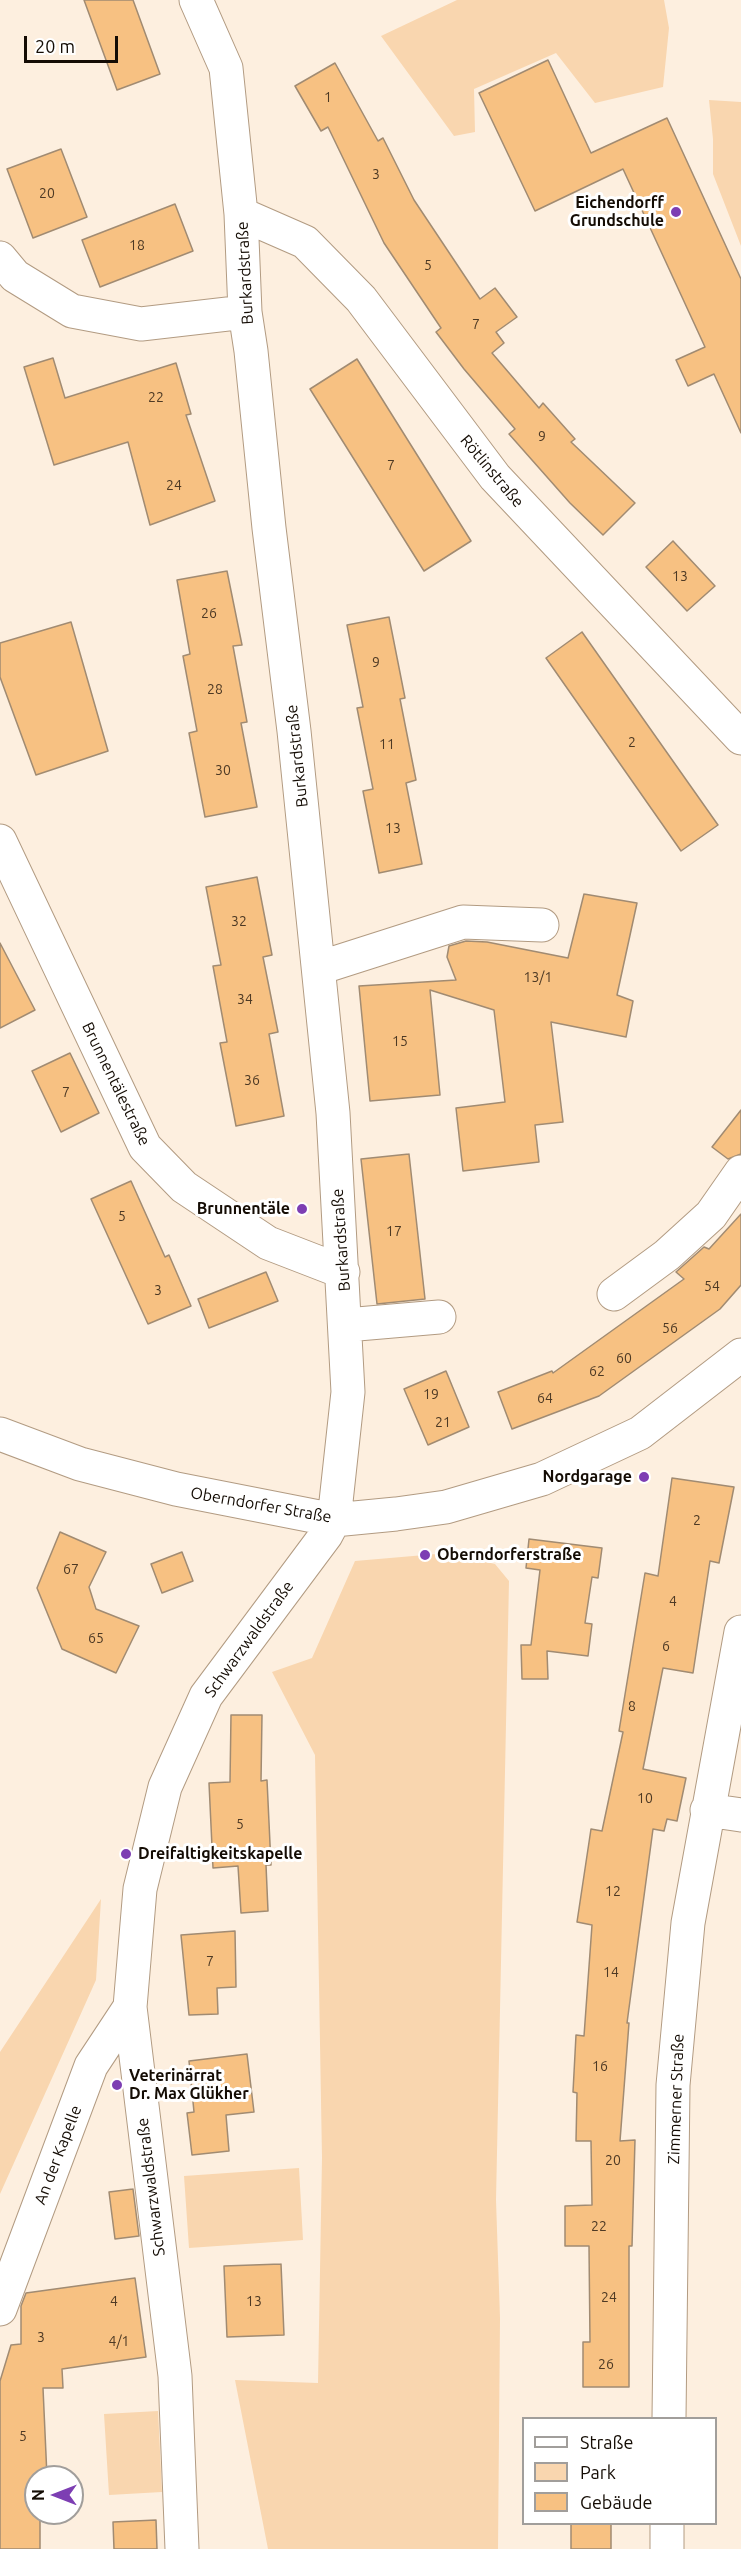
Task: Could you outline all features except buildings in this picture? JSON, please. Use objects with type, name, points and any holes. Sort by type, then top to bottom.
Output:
[{"type":"street","name":"Burkardstraße","points":[[196,0],[226,68],[242,214],[245,312],[319,968],[333,1113],[348,1392],[334,1520]]},
{"type":"street","name":"Rötlinstraße","points":[[242,214],[305,242],[361,299],[495,477],[741,738]]},
{"type":"street","points":[[0,258],[15,276],[72,311],[141,324],[245,312]]},
{"type":"street","name":"Brunnentälestraße","points":[[0,841],[145,1147],[184,1187],[268,1243],[343,1272]]},
{"type":"street","points":[[319,968],[463,921],[542,925]]},
{"type":"street","points":[[614,1294],[667,1255],[711,1215],[741,1172]]},
{"type":"street","points":[[346,1325],[439,1317]]},
{"type":"street","name":"Oberndorfer Straße","points":[[0,1434],[80,1464],[176,1489],[334,1520],[446,1507],[542,1479],[640,1433],[741,1355]]},
{"type":"street","name":"Schwarzwaldstraße","points":[[183,2549],[174,2376],[129,2007],[141,1889],[165,1787],[206,1695],[326,1535],[334,1520]]},
{"type":"street","name":"Zimmerner Straße","points":[[669,2417],[673,2085],[688,1923],[720,1793],[741,1632]]},
{"type":"street","points":[[720,1793],[741,1815]]},
{"type":"street","name":"An der Kapelle","points":[[0,2309],[91,2066],[129,2007]]},
{"type":"street","points":[[667,2525],[667,2549]]},
{"type":"green space","points":[[457,0],[664,0],[669,28],[663,87],[595,103],[556,53],[474,89],[475,132],[454,136],[381,36]]},
{"type":"green space","points":[[709,100],[741,102],[741,246],[713,174],[713,139]]},
{"type":"green space","points":[[448,1553],[495,1564],[509,1581],[496,2200],[500,2318],[498,2549],[268,2549],[235,2380],[318,2383],[322,2158],[315,1755],[272,1672],[312,1658],[355,1561]]},
{"type":"green space","points":[[101,1899],[96,1980],[0,2194],[0,2052]]},
{"type":"green space","points":[[299,2168],[303,2240],[189,2248],[184,2176]]},
{"type":"green space","points":[[158,2411],[162,2492],[109,2495],[104,2414]]},
{"type":"place","name":"Eichendorff Grundschule","points":[[676,212]]},
{"type":"place","name":"Brunnentäle","points":[[302,1209]]},
{"type":"place","name":"Nordgarage","points":[[644,1477]]},
{"type":"place","name":"Oberndorferstraße","points":[[425,1555]]},
{"type":"place","name":"Dreifaltigkeitskapelle","points":[[126,1854]]},
{"type":"place","name":"Veterinärrat Dr. Max Glükher","points":[[117,2085]]}]
